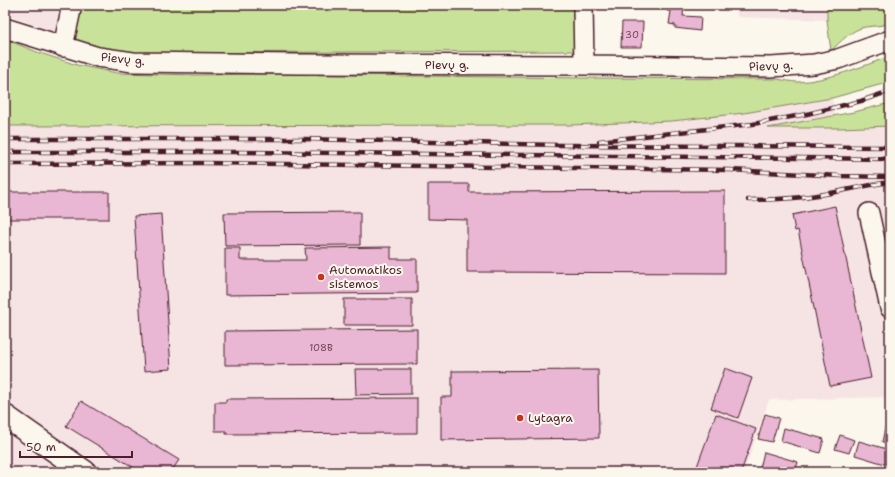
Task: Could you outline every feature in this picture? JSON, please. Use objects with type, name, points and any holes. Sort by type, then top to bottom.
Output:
[{"type":"main road","points":[[5,416],[85,472]]},
{"type":"street","points":[[63,47],[72,5]]},
{"type":"street","points":[[583,5],[584,65]]},
{"type":"street","name":"Pievų g.","points":[[5,28],[98,57],[133,62],[771,67],[814,64],[838,59],[890,40]]},
{"type":"street","points":[[869,213],[890,308]]},
{"type":"shaded area","points":[[5,5],[64,5],[59,34],[5,14]]},
{"type":"shaded area","points":[[736,5],[827,5],[827,20],[737,17]]},
{"type":"shaded area","points":[[832,98],[835,115],[771,128],[890,126],[890,397],[769,400],[744,472],[5,472],[5,126],[570,125],[672,121],[744,113]]},
{"type":"green space","points":[[64,5],[583,5],[584,51],[133,53],[98,48],[59,34]]},
{"type":"green space","points":[[827,5],[890,5],[890,23],[860,28],[846,36],[831,51],[827,20]]},
{"type":"green space","points":[[5,39],[37,52],[77,65],[117,73],[196,75],[259,74],[777,79],[798,82],[832,76],[890,56],[890,82],[832,98],[744,113],[672,121],[570,125],[5,126]]},
{"type":"green space","points":[[890,103],[890,126],[768,128],[854,112]]},
{"type":"building","points":[[667,5],[684,6],[683,16],[701,17],[700,31],[675,28],[675,25],[669,24],[671,11],[667,11]]},
{"type":"building","points":[[750,5],[798,5],[798,9],[750,8]]},
{"type":"building","points":[[622,22],[643,22],[642,47],[621,47]]},
{"type":"building","points":[[428,184],[469,184],[469,192],[725,191],[725,273],[467,272],[467,220],[428,219]]},
{"type":"building","points":[[5,192],[109,192],[109,219],[5,219]]},
{"type":"building","points":[[835,206],[871,378],[830,386],[798,230],[795,231],[792,215]]},
{"type":"building","name":"Automatikos sistemos","points":[[360,212],[360,245],[225,246],[224,213]]},
{"type":"building","points":[[161,214],[171,369],[144,371],[134,216]]},
{"type":"building","name":"Automatikos sistemos","points":[[391,247],[391,259],[417,259],[417,293],[225,295],[225,248],[240,248],[240,260],[306,260],[305,248]]},
{"type":"building","points":[[344,299],[412,299],[412,325],[344,325]]},
{"type":"building","points":[[417,329],[417,364],[225,365],[225,331]]},
{"type":"building","points":[[725,368],[752,378],[738,418],[711,408]]},
{"type":"building","points":[[355,369],[411,369],[411,394],[356,395]]},
{"type":"building","name":"Lytagra","points":[[598,370],[599,438],[441,440],[441,397],[452,397],[452,371]]},
{"type":"building","points":[[417,398],[417,433],[226,434],[226,431],[215,431],[215,402],[226,402],[226,399]]},
{"type":"building","points":[[81,401],[179,460],[171,472],[141,472],[66,426]]},
{"type":"building","points":[[716,414],[756,429],[741,472],[695,472]]},
{"type":"building","points":[[765,414],[779,418],[772,442],[758,439]]},
{"type":"building","points":[[886,424],[890,424],[890,443],[882,442]]},
{"type":"building","points":[[784,428],[824,439],[820,453],[781,441]]},
{"type":"building","points":[[840,435],[854,440],[849,453],[835,449]]},
{"type":"building","points":[[859,441],[890,450],[888,465],[855,455]]},
{"type":"building","points":[[764,452],[798,462],[795,472],[759,472]]},
{"type":"railway","points":[[599,141],[753,124],[807,114],[861,101],[890,91]]},
{"type":"railway","points":[[5,139],[303,139],[559,145],[890,147]]},
{"type":"railway","points":[[5,152],[242,152],[890,159]]},
{"type":"railway","points":[[5,164],[204,163],[730,170],[890,177]]},
{"type":"railway","points":[[748,200],[806,197],[890,182]]},
{"type":"place","name":"Automatikos sistemos","points":[[321,277]]},
{"type":"place","name":"Lytagra","points":[[520,418]]}]
